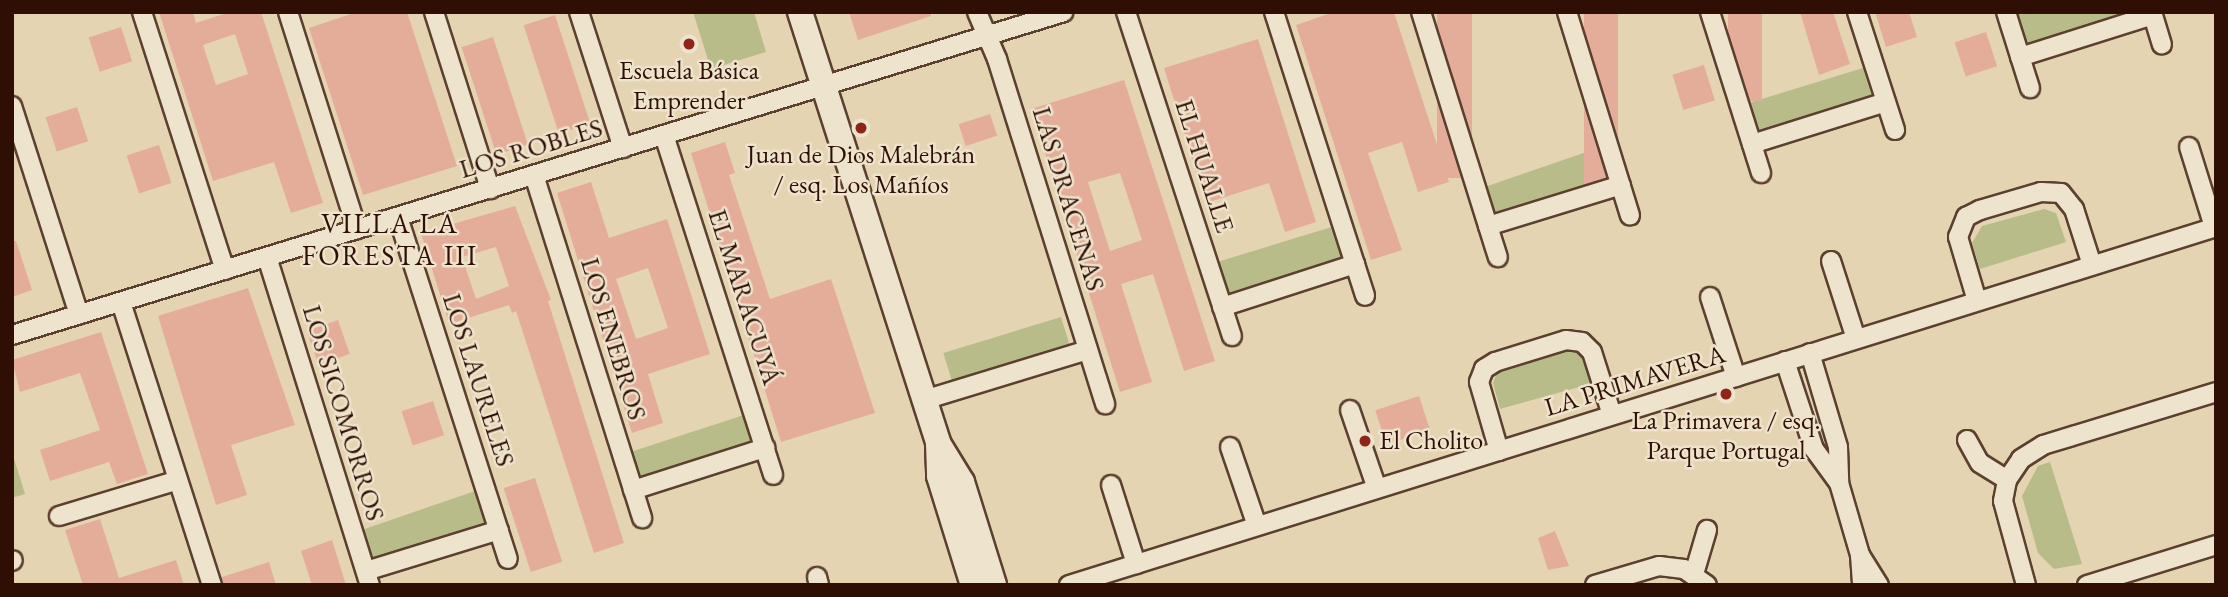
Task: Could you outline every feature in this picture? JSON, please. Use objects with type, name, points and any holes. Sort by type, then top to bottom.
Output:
[{"type":"street","points":[[142,12],[225,270]]},
{"type":"street","points":[[288,12],[357,229]]},
{"type":"street","points":[[434,12],[490,189]]},
{"type":"street","points":[[579,12],[623,148]]},
{"type":"street","points":[[800,12],[938,443],[962,482],[994,585]]},
{"type":"street","name":"LAS DRACENAS","points":[[977,12],[1105,404]]},
{"type":"street","name":"LOS ROBLES","points":[[12,335],[1064,12]]},
{"type":"street","name":"EL HUALLE","points":[[1126,12],[1232,336]]},
{"type":"street","points":[[1274,12],[1365,296]]},
{"type":"street","points":[[1421,12],[1498,257]]},
{"type":"street","points":[[1567,12],[1630,215]]},
{"type":"street","points":[[1710,12],[1761,173]]},
{"type":"street","points":[[1857,12],[1895,130]]},
{"type":"street","points":[[2006,12],[2029,88]]},
{"type":"street","points":[[2020,57],[2152,13],[2162,44]]},
{"type":"street","points":[[1752,144],[1886,102]]},
{"type":"street","points":[[12,106],[79,315]]},
{"type":"street","name":"EL MARACUYÁ","points":[[664,135],[773,475]]},
{"type":"street","points":[[2189,147],[2215,227]]},
{"type":"street","name":"LOS ENEBROS","points":[[534,176],[642,518]]},
{"type":"street","points":[[1488,226],[1621,184]]},
{"type":"street","points":[[1977,301],[1958,237],[1962,223],[1980,210],[2041,192],[2061,193],[2074,209],[2092,265]]},
{"type":"street","name":"LOS LAURELES","points":[[398,217],[508,559]]},
{"type":"street","name":"LA PRIMAVERA","points":[[1069,585],[2215,227]]},
{"type":"street","name":"LOS SICOMORROS","points":[[267,257],[368,578]]},
{"type":"street","points":[[1831,261],[1856,339]]},
{"type":"street","points":[[1222,307],[1355,264]]},
{"type":"street","points":[[1710,297],[1736,377]]},
{"type":"street","points":[[121,302],[212,585]]},
{"type":"street","points":[[1499,451],[1479,382],[1484,369],[1495,362],[1566,340],[1582,342],[1592,352],[1612,415]]},
{"type":"street","points":[[924,401],[1088,350]]},
{"type":"street","points":[[1810,353],[1838,447],[1839,483],[1860,555],[1862,585]]},
{"type":"street","points":[[1785,361],[1814,449],[1839,483]]},
{"type":"street","points":[[2026,585],[2004,512],[2007,480],[2021,459],[2043,446],[2216,392]]},
{"type":"street","points":[[1350,410],[1377,489]]},
{"type":"street","points":[[1967,440],[1980,463],[2007,480]]},
{"type":"street","points":[[938,443],[939,476],[973,585]]},
{"type":"street","points":[[1230,447],[1257,526]]},
{"type":"street","points":[[633,490],[765,448]]},
{"type":"street","points":[[59,516],[178,480]]},
{"type":"street","points":[[1111,485],[1136,564]]},
{"type":"street","points":[[368,578],[499,530]]},
{"type":"street","points":[[1595,585],[1659,566],[1700,580],[1707,530]]},
{"type":"street","points":[[2087,585],[2216,545]]},
{"type":"street","points":[[1860,555],[1879,585]]},
{"type":"green space","points":[[693,12],[754,12],[766,52],[711,69]]},
{"type":"green space","points":[[2025,12],[2134,12],[2023,48],[2013,16]]},
{"type":"green space","points":[[1863,68],[1872,97],[1759,131],[1750,102]]},
{"type":"green space","points":[[1598,148],[1609,180],[1493,220],[1482,188]]},
{"type":"green space","points":[[2044,209],[2056,213],[2066,242],[1980,269],[1972,243],[1982,226]]},
{"type":"green space","points":[[1335,226],[1345,259],[1227,294],[1217,262]]},
{"type":"green space","points":[[1061,317],[1071,350],[953,385],[943,353]]},
{"type":"green space","points":[[1574,347],[1588,358],[1594,383],[1500,409],[1493,383],[1499,368]]},
{"type":"green space","points":[[747,414],[756,442],[641,479],[632,451]]},
{"type":"green space","points":[[12,452],[25,494],[12,498]]},
{"type":"green space","points":[[2050,462],[2082,564],[2054,569],[2038,553],[2022,496],[2038,466]]},
{"type":"green space","points":[[475,491],[486,523],[370,563],[359,531]]},
{"type":"building","points":[[159,12],[193,12],[196,23],[230,12],[261,12],[323,203],[291,213],[274,162],[213,181]],"holes":[[[235,34],[248,74],[216,85],[203,45]]]},
{"type":"building","points":[[357,12],[407,12],[457,166],[363,195],[309,28]]},
{"type":"building","points":[[849,12],[931,12],[931,16],[858,40]]},
{"type":"building","points":[[1334,12],[1394,12],[1449,182],[1418,192],[1402,142],[1368,153],[1402,250],[1371,260],[1296,25]]},
{"type":"building","points":[[1437,12],[1472,12],[1472,178],[1437,178]]},
{"type":"building","points":[[1584,12],[1618,12],[1618,187],[1584,187]]},
{"type":"building","points":[[1728,12],[1762,12],[1762,101],[1728,101]]},
{"type":"building","points":[[1800,12],[1833,12],[1850,64],[1819,75]]},
{"type":"building","points":[[1875,12],[1909,12],[1917,37],[1886,47]]},
{"type":"building","points":[[555,15],[590,123],[559,134],[524,25]]},
{"type":"building","points":[[121,27],[132,61],[100,72],[89,38]]},
{"type":"building","points":[[1986,32],[1997,66],[1966,76],[1955,42]]},
{"type":"building","points":[[493,37],[528,144],[497,155],[462,47]]},
{"type":"building","points":[[1258,39],[1316,222],[1285,232],[1269,183],[1206,203],[1164,68]]},
{"type":"building","points":[[1704,65],[1715,100],[1683,110],[1672,75]]},
{"type":"building","points":[[1124,80],[1215,361],[1184,371],[1153,274],[1121,284],[1152,382],[1120,392],[1031,109]],"holes":[[[1120,173],[1142,240],[1110,251],[1088,182]]]},
{"type":"building","points":[[77,107],[88,141],[57,151],[46,117]]},
{"type":"building","points":[[990,114],[997,136],[966,146],[959,124]]},
{"type":"building","points":[[725,142],[735,173],[729,175],[770,299],[831,279],[875,413],[781,442],[691,153]]},
{"type":"building","points":[[159,145],[171,183],[139,194],[127,156]]},
{"type":"building","points":[[591,182],[609,238],[667,219],[710,354],[648,374],[663,423],[632,433],[557,193]],"holes":[[[648,268],[668,328],[636,339],[616,279]]]},
{"type":"building","points":[[515,206],[551,300],[548,301],[624,543],[594,553],[516,311],[512,313],[509,305],[449,324],[421,233]],"holes":[[[496,247],[509,286],[476,299],[462,257]]]},
{"type":"building","points":[[16,241],[32,290],[12,297],[12,242]]},
{"type":"building","points":[[248,288],[295,425],[231,445],[247,495],[216,505],[158,316]]},
{"type":"building","points":[[338,320],[350,354],[319,365],[307,331]]},
{"type":"building","points":[[101,332],[148,474],[117,484],[109,462],[50,481],[40,450],[100,430],[80,373],[20,392],[12,360]]},
{"type":"building","points":[[1419,396],[1430,430],[1386,444],[1375,410]]},
{"type":"building","points":[[433,401],[444,435],[413,445],[402,411]]},
{"type":"building","points":[[535,478],[562,562],[531,572],[504,488]]},
{"type":"building","points":[[100,519],[119,578],[176,560],[184,585],[83,585],[65,530]]},
{"type":"building","points":[[1555,531],[1569,566],[1548,570],[1538,538]]},
{"type":"building","points":[[332,540],[346,585],[312,585],[301,551]]},
{"type":"building","points":[[269,562],[276,585],[223,585],[222,577]]},
{"type":"place","name":"Escuela Básica Emprender","points":[[689,44]]},
{"type":"place","name":"Juan de Dios Malebrán / esq. Los Mañíos","points":[[861,128]]},
{"type":"place","name":"La Primavera / esq. Parque Portugal","points":[[1726,394]]},
{"type":"place","name":"El Cholito","points":[[1365,441]]},
{"type":"district","name":"VILLA LA FORESTA III","points":[[390,239]]}]
